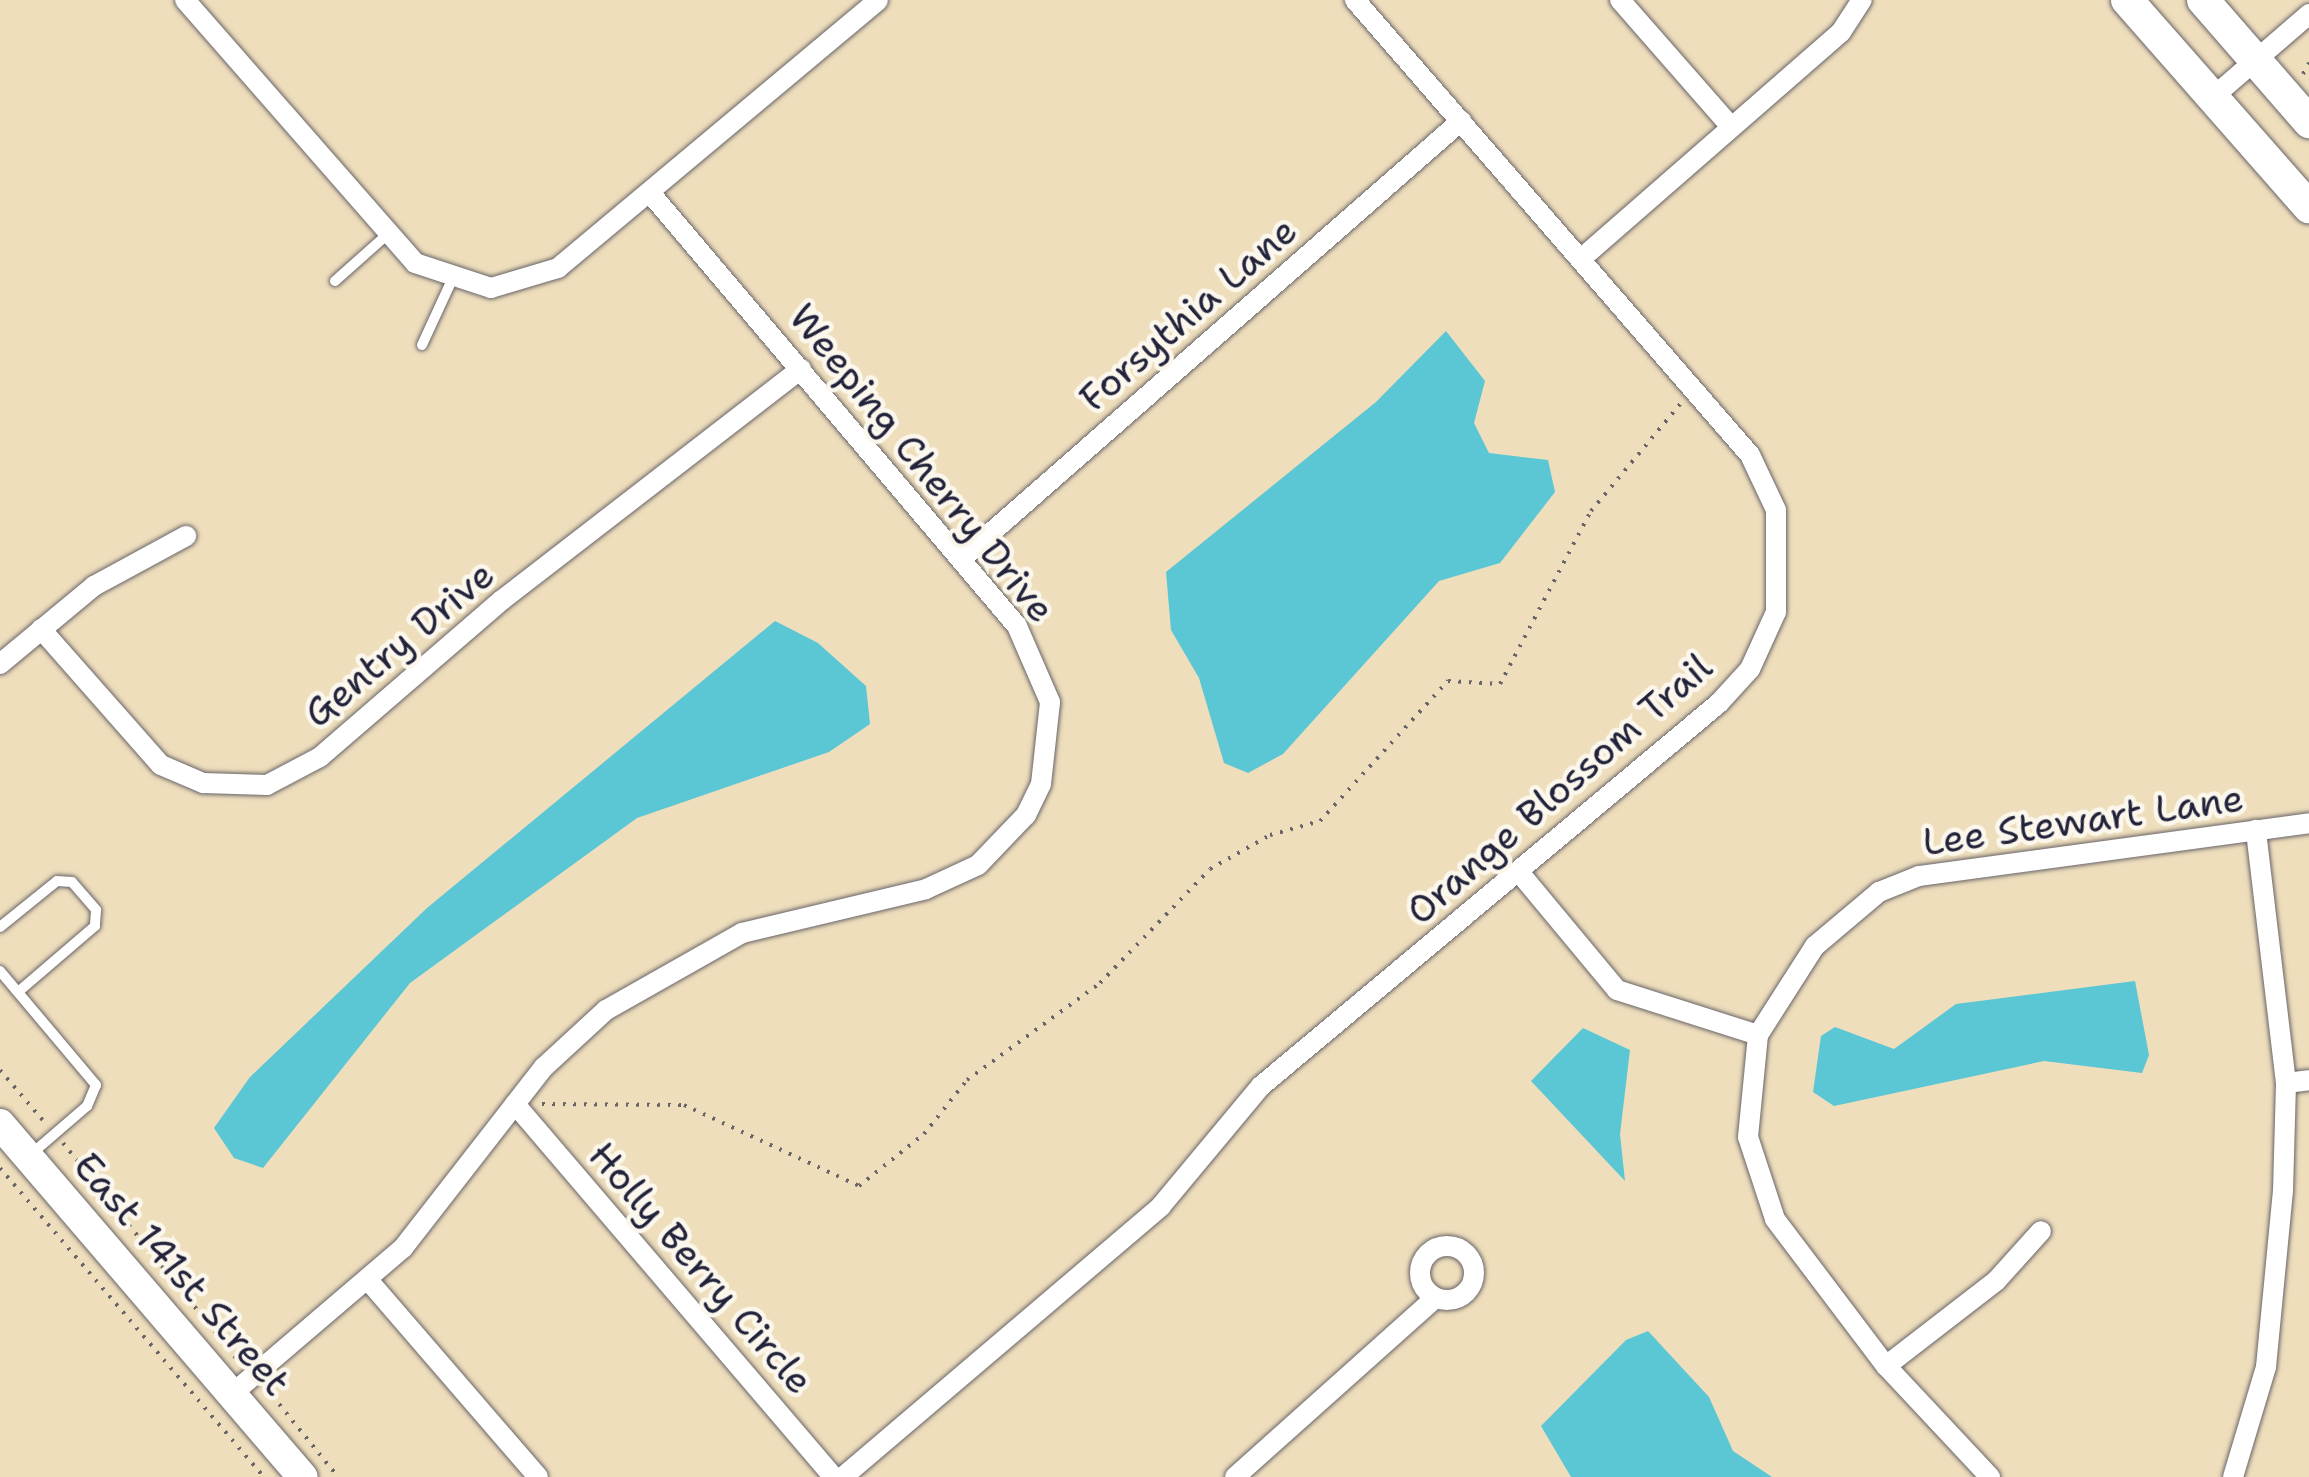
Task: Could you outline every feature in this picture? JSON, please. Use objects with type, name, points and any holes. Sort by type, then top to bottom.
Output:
[{"type":"main road","points":[[2128,0],[2309,207]]},
{"type":"main road","points":[[2203,0],[2309,122]]},
{"type":"street","points":[[185,0],[388,234],[451,282],[534,282],[652,194],[878,0]]},
{"type":"street","name":"Orange Blossom Trail","points":[[843,1477],[1161,1206],[1262,1086],[1719,703],[1770,628],[1782,550],[1772,500],[1750,455],[1355,0]]},
{"type":"street","points":[[1620,0],[1731,127]]},
{"type":"street","points":[[1582,258],[1836,36],[1862,0]]},
{"type":"street","points":[[2213,97],[2309,14]]},
{"type":"street","name":"Forsythia Lane","points":[[961,560],[1461,121]]},
{"type":"street","name":"Weeping Cherry Drive","points":[[242,1386],[368,1280],[439,1206],[515,1104],[583,1029],[696,952],[785,920],[926,889],[1002,844],[1041,784],[1050,702],[1017,626],[652,194]]},
{"type":"street","name":"Gentry Drive","points":[[41,629],[161,765],[203,783],[267,785],[320,758],[502,600],[801,369]]},
{"type":"street","points":[[0,664],[94,586],[186,536]]},
{"type":"street","name":"Lee Stewart Lane","points":[[1758,1036],[1836,925],[1919,876],[2309,823]]},
{"type":"street","points":[[2233,1477],[2276,1291],[2286,1083],[2256,830]]},
{"type":"street","points":[[1519,872],[1617,990],[1758,1036],[1748,1098],[1760,1188],[1886,1366],[1990,1477]]},
{"type":"street","points":[[2286,1083],[2309,1080]]},
{"type":"street","name":"Holly Berry Circle","points":[[515,1104],[834,1477]]},
{"type":"street","name":"East 141st Street","points":[[0,1124],[14,1163],[242,1386],[303,1477]]},
{"type":"street","points":[[1886,1366],[1996,1281],[2041,1230]]},
{"type":"street","points":[[368,1280],[538,1477]]},
{"type":"street","points":[[1236,1477],[1435,1298]]},
{"type":"lane","points":[[335,282],[388,234]]},
{"type":"lane","points":[[422,345],[451,282]]},
{"type":"lane","points":[[0,927],[57,881],[72,882],[96,910],[96,926],[18,992]]},
{"type":"lane","points":[[0,971],[96,1085],[87,1106],[14,1163]]},
{"type":"path","points":[[2303,74],[2309,63]]},
{"type":"path","points":[[515,1104],[684,1105],[859,1186],[924,1134],[968,1080],[1100,983],[1210,870],[1270,835],[1320,821],[1448,680],[1500,684],[1591,511],[1694,389]]},
{"type":"path","points":[[14,1163],[264,1477]]},
{"type":"path","points":[[88,1184],[242,1386],[338,1477]]},
{"type":"water","points":[[1446,331],[1485,381],[1474,423],[1489,453],[1548,460],[1555,492],[1500,563],[1439,581],[1283,754],[1248,773],[1224,763],[1199,678],[1171,630],[1166,572],[1376,402]]},
{"type":"water","points":[[775,621],[818,643],[866,686],[870,724],[829,752],[637,818],[410,983],[263,1168],[234,1158],[214,1128],[250,1077],[427,908]]},
{"type":"water","points":[[2135,981],[2149,1055],[2142,1073],[2044,1061],[1834,1106],[1813,1092],[1821,1036],[1835,1027],[1894,1049],[1956,1004]]},
{"type":"water","points":[[1583,1028],[1630,1050],[1620,1134],[1625,1181],[1531,1081]]},
{"type":"water","points":[[1648,1331],[1709,1397],[1733,1451],[1772,1477],[1571,1477],[1541,1426],[1626,1340]]}]
